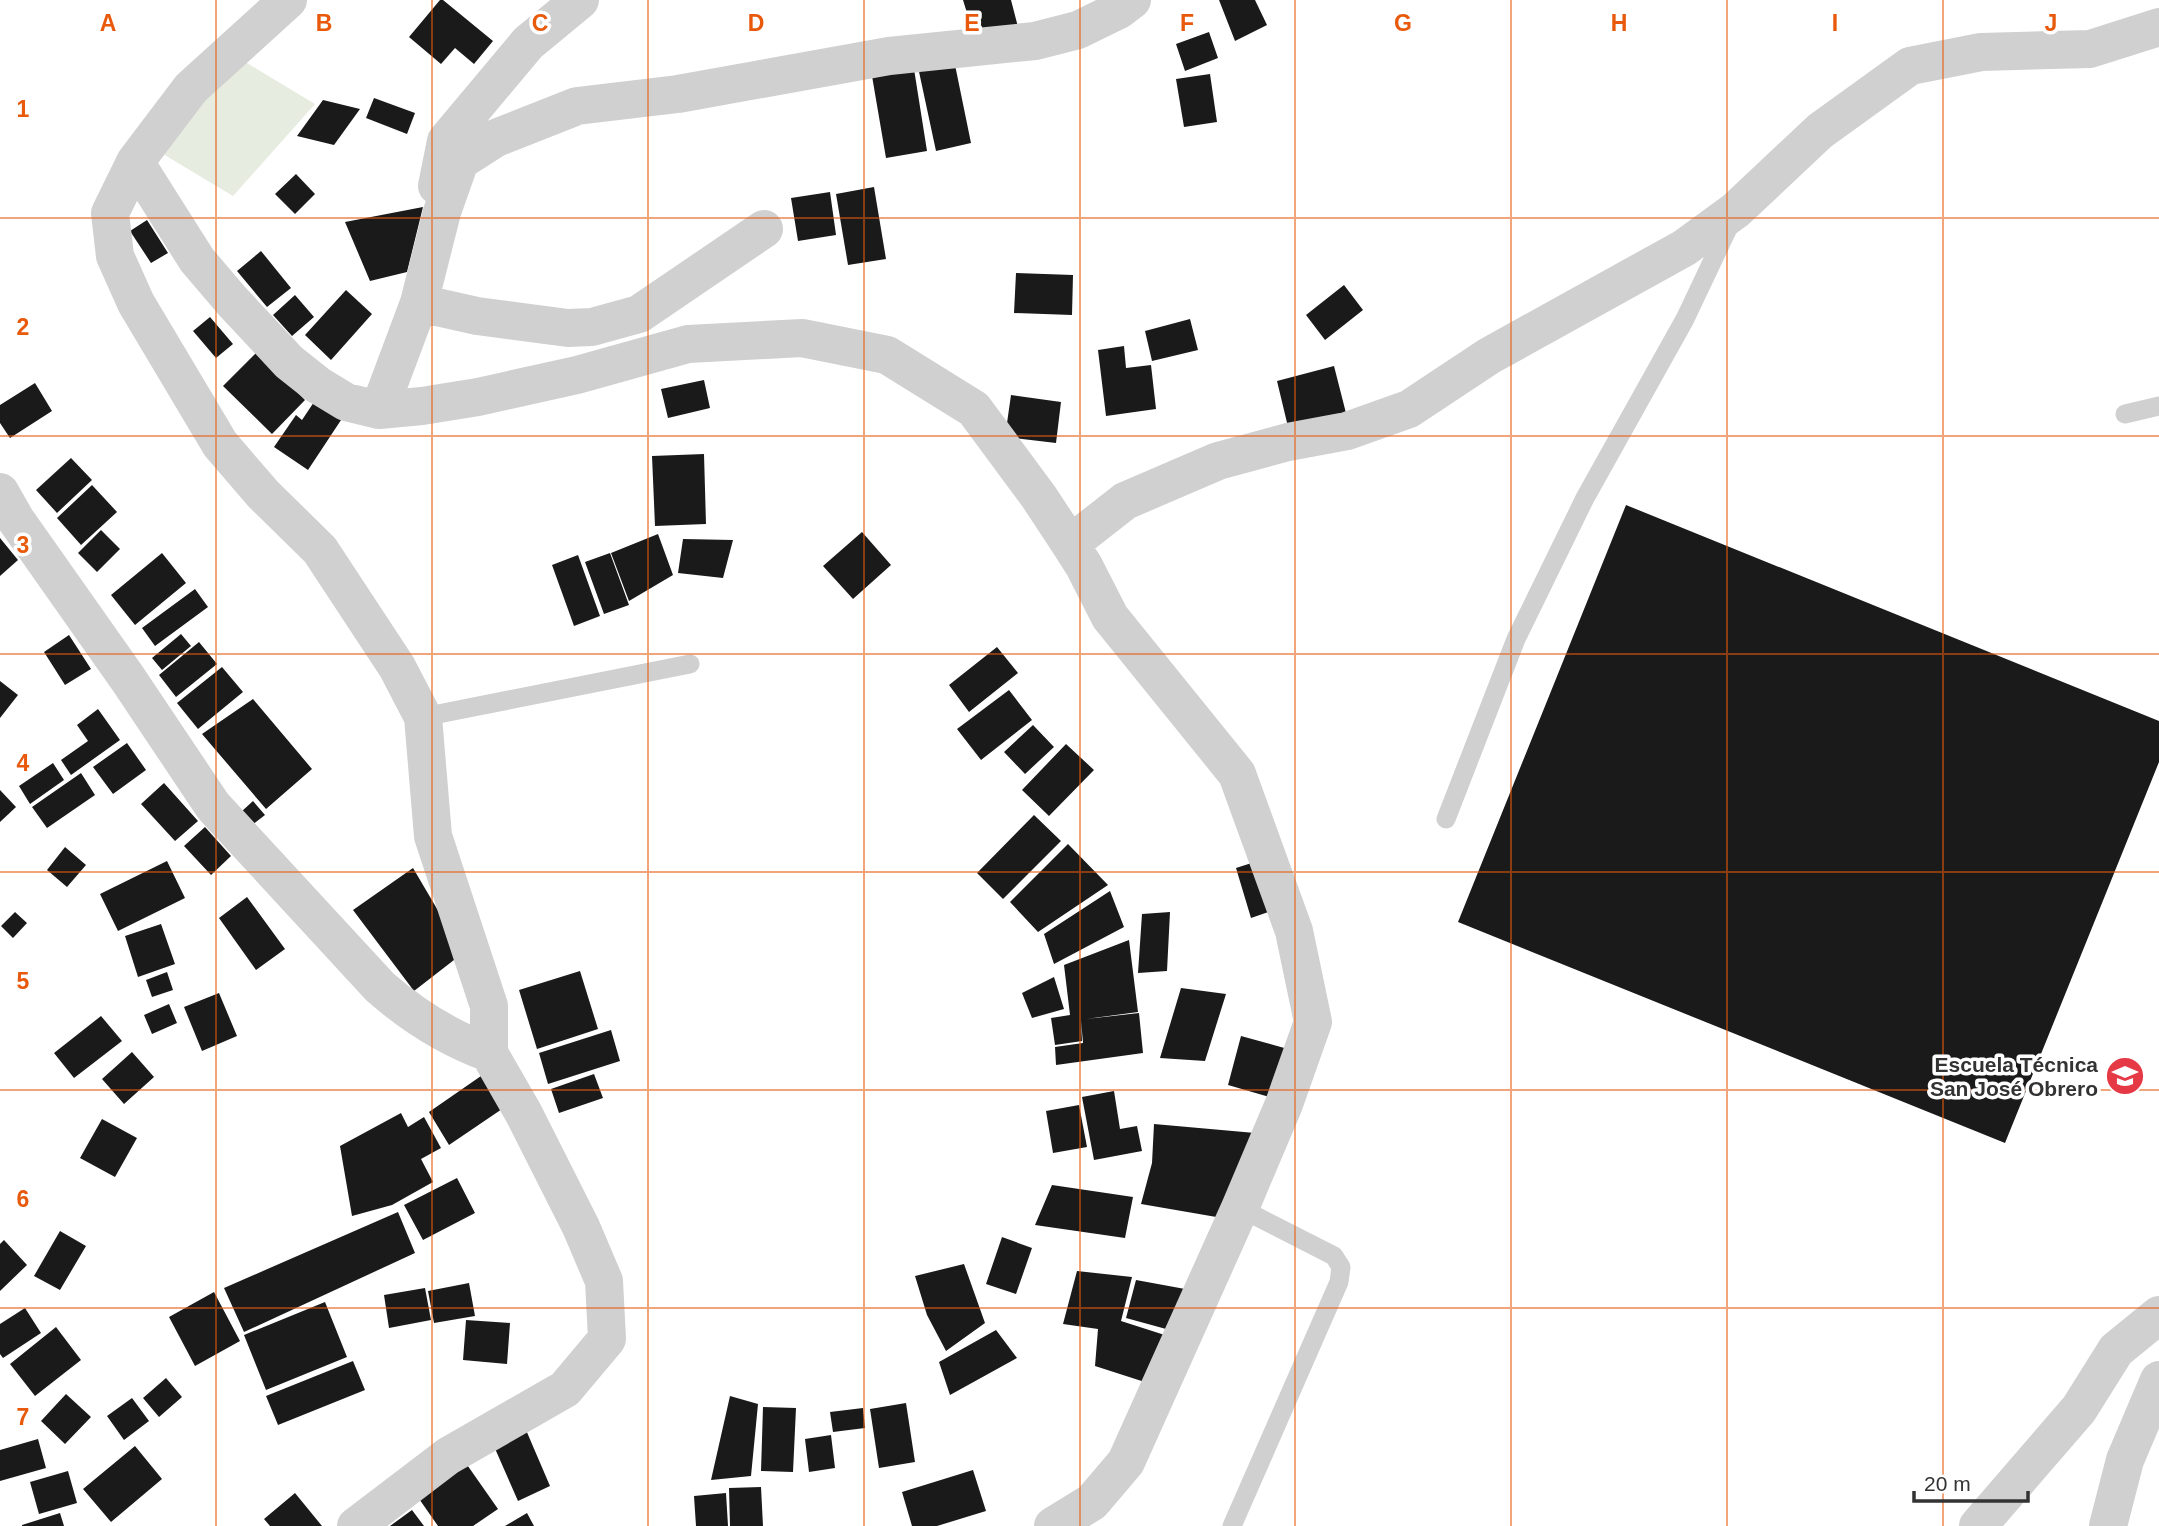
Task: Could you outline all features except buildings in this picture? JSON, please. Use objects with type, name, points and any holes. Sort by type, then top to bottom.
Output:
[{"type":"street","points":[[288,0],[191,88],[135,162],[110,213],[115,256],[136,303],[220,444],[264,494],[320,550],[397,667],[423,717],[430,774],[433,836],[489,1006],[489,1054],[524,1114],[581,1227],[604,1281],[607,1339],[565,1389],[447,1456],[356,1526]]},
{"type":"street","points":[[442,212],[437,187],[446,141],[528,43],[580,0]]},
{"type":"street","points":[[379,410],[419,303],[442,212],[460,161],[496,138],[577,107],[678,94],[889,56],[1035,41],[1078,30],[1119,10],[1132,0]]},
{"type":"street","points":[[1070,544],[1125,501],[1218,461],[1288,442],[1347,431],[1409,409],[1489,356],[1684,248],[1736,210],[1820,131],[1910,66],[1981,52],[2090,48],[2159,27]]},
{"type":"street","points":[[135,162],[197,260],[232,301],[289,362],[318,385],[346,402],[379,410],[478,397],[576,375],[688,344],[802,338],[887,355],[974,409],[1070,544],[1110,617],[1237,774],[1294,931],[1313,1022],[1284,1104],[1240,1208],[1126,1462],[1092,1502],[1053,1526]]},
{"type":"street","points":[[419,303],[477,316],[568,328],[592,327],[639,314],[764,229]]},
{"type":"street","points":[[0,492],[16,520],[213,806],[380,987],[405,1009],[440,1031],[489,1054]]},
{"type":"street","points":[[1978,1526],[2079,1409],[2116,1350],[2159,1315]]},
{"type":"street","points":[[2108,1526],[2124,1460],[2159,1380]]},
{"type":"lane","points":[[1446,819],[1516,639],[1585,498],[1685,319],[1736,210]]},
{"type":"lane","points":[[2125,414],[2159,406]]},
{"type":"lane","points":[[423,717],[690,664]]},
{"type":"lane","points":[[1232,1526],[1339,1283],[1341,1268],[1335,1256],[1240,1208]]},
{"type":"shaded area","points":[[242,60],[315,104],[233,196],[158,151]]},
{"type":"place","name":"Escuela Técnica San José Obrero","points":[[2125,1076]]}]
